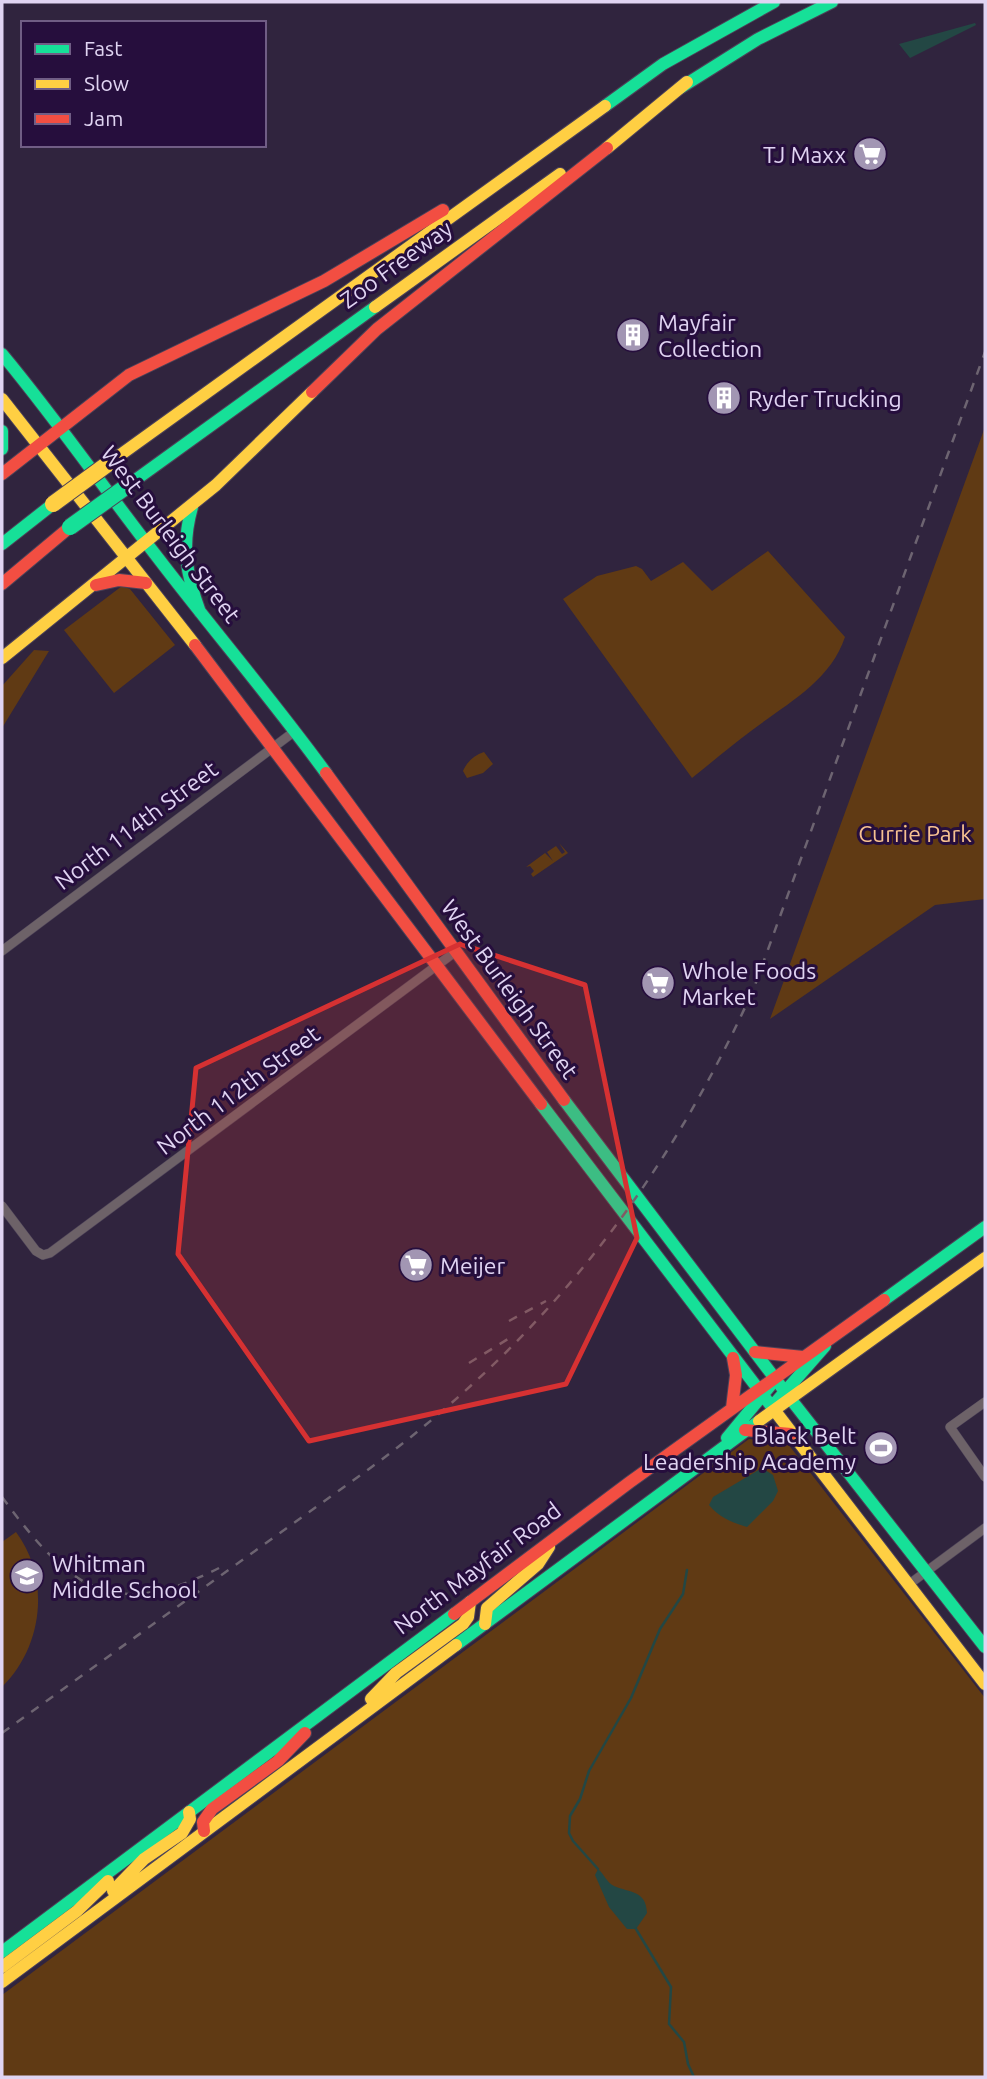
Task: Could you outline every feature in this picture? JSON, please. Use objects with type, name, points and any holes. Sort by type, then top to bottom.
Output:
[{"type":"main road","name":"Zoo Freeway","points":[[2,544],[497,181],[663,64],[774,2]]},
{"type":"main road","name":"Zoo Freeway","points":[[2,584],[70,527],[687,82],[758,39],[832,2]]},
{"type":"main road","points":[[2,658],[192,506],[377,329],[549,196],[687,82]]},
{"type":"main road","points":[[2,474],[136,371],[324,281],[497,181]]},
{"type":"main road","name":"West Burleigh Street","points":[[2,355],[62,426],[146,542],[295,731],[455,952],[755,1352],[985,1647]]},
{"type":"main road","name":"West Burleigh Street","points":[[2,399],[272,747],[764,1399],[985,1684]]},
{"type":"main road","points":[[2,431],[2,449]]},
{"type":"main road","points":[[192,506],[182,538],[184,569],[200,612]]},
{"type":"main road","points":[[90,587],[111,580],[146,583]]},
{"type":"main road","name":"North Mayfair Road","points":[[783,1388],[803,1357],[985,1227]]},
{"type":"main road","name":"North Mayfair Road","points":[[2,1952],[732,1408],[764,1399],[783,1388],[985,1258]]},
{"type":"main road","points":[[718,1450],[764,1399],[783,1388],[810,1365],[832,1336]]},
{"type":"main road","points":[[755,1352],[803,1357]]},
{"type":"main road","points":[[732,1408],[736,1375],[733,1358]]},
{"type":"main road","name":"North Mayfair Road","points":[[2,1982],[745,1430],[764,1399]]},
{"type":"main road","points":[[745,1430],[791,1434]]},
{"type":"main road","points":[[485,1624],[487,1608],[538,1564],[556,1538]]},
{"type":"main road","points":[[344,1728],[396,1673],[463,1624],[468,1616],[470,1602]]},
{"type":"main road","points":[[204,1831],[203,1822],[212,1810],[278,1761],[335,1703]]},
{"type":"main road","points":[[88,1917],[134,1868],[182,1833],[190,1819],[189,1812]]},
{"type":"main road","points":[[2,1967],[77,1911],[132,1854]]},
{"type":"street","name":"North 114th Street","points":[[2,951],[295,731]]},
{"type":"street","name":"North 112th Street","points":[[2,1206],[36,1251],[43,1255],[50,1253],[455,952]]},
{"type":"street","points":[[985,1402],[950,1427],[985,1477]]},
{"type":"street","points":[[908,1585],[926,1569],[985,1528]]},
{"type":"highlighted area","points":[[460,944],[585,985],[637,1238],[566,1384],[309,1441],[178,1254],[196,1068]]},
{"type":"green space","name":"Currie Park","points":[[985,427],[985,899],[935,905],[770,1019]]},
{"type":"green space","points":[[768,551],[845,637],[829,667],[806,691],[692,778],[563,599],[597,576],[636,566],[642,569],[651,581],[683,562],[712,591]]},
{"type":"green space","points":[[122,586],[130,589],[175,645],[114,693],[64,630]]},
{"type":"green space","points":[[34,650],[49,651],[2,728],[2,686]]},
{"type":"green space","points":[[484,752],[493,764],[483,773],[467,778],[463,771],[474,757]]},
{"type":"green space","points":[[559,843],[568,853],[533,877],[531,874],[534,871],[530,866],[526,867],[545,853],[553,861],[547,852],[556,846],[562,854],[565,852]]},
{"type":"green space","points":[[749,1439],[788,1444],[985,1698],[985,2077],[2,2077],[2,1995]]},
{"type":"green space","points":[[16,1532],[34,1570],[38,1612],[26,1653],[16,1671],[2,1687],[2,1542]]},
{"type":"shaded area","points":[[975,23],[976,25],[910,58],[899,44]]},
{"type":"shaded area","points":[[762,1468],[773,1475],[778,1491],[773,1501],[747,1527],[726,1519],[709,1505],[713,1497]]},
{"type":"shaded area","points":[[598,1869],[612,1885],[644,1900],[647,1913],[636,1929],[627,1929],[609,1907],[595,1875]]},
{"type":"waterway","points":[[598,1869],[573,1841],[569,1833],[570,1816],[580,1799],[589,1771],[631,1698],[660,1629],[683,1594],[687,1570]]},
{"type":"waterway","points":[[636,1929],[671,1987],[669,2024],[684,2042],[688,2064],[694,2077]]},
{"type":"railway","points":[[2,1733],[373,1466],[435,1417],[493,1365],[546,1310],[595,1252],[640,1191],[682,1127],[754,988],[985,352]]},
{"type":"railway","points":[[509,1321],[546,1301]]},
{"type":"railway","points":[[469,1363],[508,1339]]},
{"type":"railway","points":[[2,1497],[48,1553],[70,1573],[94,1586],[120,1593],[148,1593],[181,1585],[219,1568]]},
{"type":"traffic: fast","points":[[605,106],[663,64],[774,2]]},
{"type":"traffic: fast","points":[[680,88],[758,39],[832,2]]},
{"type":"traffic: fast","points":[[127,486],[375,307]]},
{"type":"traffic: fast","points":[[2,354],[326,773]]},
{"type":"traffic: fast","points":[[2,431],[2,449]]},
{"type":"traffic: fast","points":[[70,527],[127,486]]},
{"type":"traffic: fast","points":[[2,544],[53,504]]},
{"type":"traffic: fast","points":[[192,507],[186,547],[191,585],[200,612]]},
{"type":"traffic: fast","points":[[564,1100],[789,1397],[985,1647]]},
{"type":"traffic: fast","points":[[541,1104],[775,1411]]},
{"type":"traffic: fast","points":[[884,1300],[985,1227]]},
{"type":"traffic: fast","points":[[776,1402],[825,1346]]},
{"type":"traffic: fast","points":[[727,1438],[770,1386]]},
{"type":"traffic: fast","points":[[456,1645],[759,1421]]},
{"type":"traffic: fast","points":[[2,1952],[454,1614]]},
{"type":"traffic: slow","points":[[607,148],[687,82]]},
{"type":"traffic: slow","points":[[109,463],[605,106]]},
{"type":"traffic: slow","points":[[375,307],[560,174]]},
{"type":"traffic: slow","points":[[2,658],[216,485],[312,392]]},
{"type":"traffic: slow","points":[[2,399],[195,645]]},
{"type":"traffic: slow","points":[[53,504],[109,463]]},
{"type":"traffic: slow","points":[[759,1421],[985,1258]]},
{"type":"traffic: slow","points":[[775,1411],[985,1684]]},
{"type":"traffic: slow","points":[[485,1624],[487,1608],[538,1564],[549,1547]]},
{"type":"traffic: slow","points":[[371,1699],[396,1673],[463,1624],[468,1617],[470,1602]]},
{"type":"traffic: slow","points":[[2,1982],[456,1645]]},
{"type":"traffic: slow","points":[[113,1891],[144,1859],[182,1833],[190,1819],[189,1812]]},
{"type":"traffic: slow","points":[[2,1967],[77,1911],[108,1881]]},
{"type":"traffic: jam","points":[[312,392],[377,329],[607,148]]},
{"type":"traffic: jam","points":[[2,474],[129,375],[324,281],[443,210]]},
{"type":"traffic: jam","points":[[2,584],[70,527]]},
{"type":"traffic: jam","points":[[96,585],[119,580],[146,583]]},
{"type":"traffic: jam","points":[[195,645],[541,1104]]},
{"type":"traffic: jam","points":[[326,773],[564,1100]]},
{"type":"traffic: jam","points":[[454,1614],[630,1482],[884,1300]]},
{"type":"traffic: jam","points":[[755,1352],[803,1357]]},
{"type":"traffic: jam","points":[[732,1408],[736,1375],[733,1358]]},
{"type":"traffic: jam","points":[[745,1430],[791,1434]]},
{"type":"traffic: jam","points":[[204,1831],[203,1822],[212,1809],[278,1761],[305,1733]]},
{"type":"place","name":"TJ Maxx","points":[[870,154]]},
{"type":"place","name":"Mayfair Collection","points":[[633,335]]},
{"type":"place","name":"Ryder Trucking","points":[[724,398]]},
{"type":"place","name":"Whole Foods Market","points":[[658,983]]},
{"type":"place","name":"Meijer","points":[[416,1265]]},
{"type":"place","name":"Black Belt Leadership Academy","points":[[881,1448]]},
{"type":"place","name":"Whitman Middle School","points":[[27,1576]]}]
